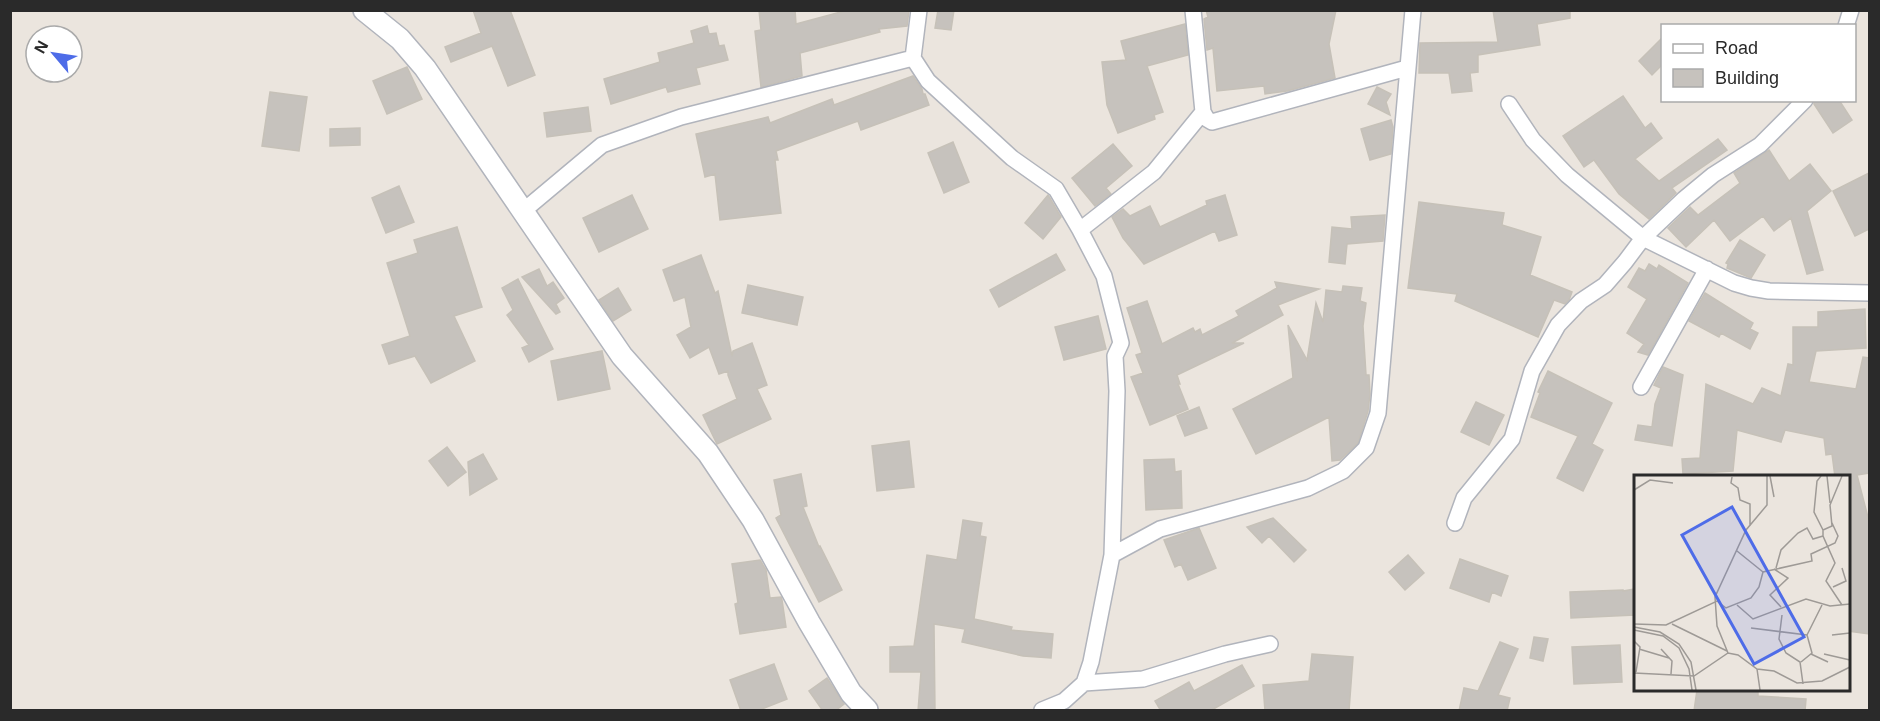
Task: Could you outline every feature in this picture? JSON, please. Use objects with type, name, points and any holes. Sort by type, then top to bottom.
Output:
[{"type":"street","points":[[364,10],[400,39],[425,68],[622,356],[708,453],[753,520],[809,622],[852,693],[867,711]]},
{"type":"street","points":[[919,10],[913,58],[928,81],[1012,158],[1056,189],[1104,276],[1121,343],[1115,356],[1117,391],[1112,555],[1091,663],[1084,683],[1064,701],[1042,711]]},
{"type":"street","points":[[1193,10],[1203,112],[1212,122],[1407,68]]},
{"type":"street","points":[[1112,555],[1160,530],[1308,488],[1343,471],[1366,448],[1378,412],[1413,10]]},
{"type":"street","points":[[522,212],[602,145],[681,117],[913,58]]},
{"type":"street","points":[[1455,523],[1464,498],[1512,439],[1533,371],[1558,325],[1581,301],[1605,285],[1643,238],[1684,199],[1706,181],[1760,145],[1803,102]]},
{"type":"street","points":[[1509,104],[1533,140],[1568,175],[1643,238],[1734,283],[1760,290],[1869,292]]},
{"type":"street","points":[[1080,230],[1154,172],[1203,112]]},
{"type":"street","points":[[1641,387],[1707,269]]},
{"type":"street","points":[[1084,683],[1143,679],[1225,654],[1270,644]]},
{"type":"building","points":[[473,10],[510,10],[535,75],[508,86],[492,46],[451,62],[445,47],[481,33]]},
{"type":"building","points":[[759,10],[795,10],[796,24],[848,10],[909,10],[907,26],[879,29],[880,32],[800,53],[802,76],[761,87],[755,31],[761,30]]},
{"type":"building","points":[[938,10],[954,10],[951,30],[935,28]]},
{"type":"building","points":[[1206,10],[1336,10],[1329,44],[1335,78],[1287,91],[1265,94],[1264,86],[1217,91],[1213,48],[1207,50],[1204,19],[1208,17]]},
{"type":"building","points":[[1493,10],[1570,10],[1570,18],[1537,24],[1540,45],[1478,55],[1478,72],[1470,73],[1472,91],[1452,93],[1449,73],[1419,73],[1420,43],[1498,42]]},
{"type":"building","points":[[1185,24],[1188,55],[1147,66],[1163,112],[1154,115],[1155,119],[1118,133],[1107,105],[1102,62],[1126,60],[1121,41]]},
{"type":"building","points":[[707,26],[709,34],[716,33],[719,46],[724,45],[728,60],[696,68],[700,84],[668,92],[666,87],[611,104],[604,79],[660,62],[658,53],[694,43],[691,31]]},
{"type":"building","points":[[1661,39],[1661,66],[1652,75],[1639,61]]},
{"type":"building","points":[[407,67],[422,99],[387,114],[373,81]]},
{"type":"building","points":[[913,76],[925,94],[929,105],[861,130],[858,121],[776,151],[781,213],[720,220],[715,174],[705,177],[696,134],[768,117],[770,123],[832,99],[834,105]]},
{"type":"building","points":[[1377,87],[1391,94],[1386,102],[1390,115],[1368,104]]},
{"type":"building","points":[[270,92],[307,97],[299,151],[262,146]]},
{"type":"building","points":[[1623,96],[1645,128],[1651,123],[1662,138],[1635,159],[1659,181],[1718,139],[1727,150],[1672,188],[1676,193],[1649,219],[1619,194],[1594,160],[1584,167],[1563,136]]},
{"type":"building","points":[[1814,102],[1840,102],[1852,120],[1833,133]]},
{"type":"building","points":[[588,107],[591,131],[547,137],[544,113]]},
{"type":"building","points":[[1391,120],[1393,127],[1391,154],[1370,160],[1361,129]]},
{"type":"building","points":[[360,128],[360,145],[330,146],[330,129]]},
{"type":"building","points":[[953,142],[969,182],[944,193],[928,153]]},
{"type":"building","points":[[1113,144],[1132,166],[1106,188],[1111,194],[1095,206],[1072,178]]},
{"type":"building","points":[[1769,150],[1789,181],[1810,164],[1831,191],[1807,211],[1823,270],[1807,274],[1791,218],[1774,231],[1763,216],[1730,241],[1714,220],[1686,247],[1668,228],[1690,207],[1698,215],[1740,183],[1734,173]]},
{"type":"building","points":[[1869,173],[1869,229],[1855,236],[1833,191]]},
{"type":"building","points":[[399,186],[414,222],[386,233],[372,198]]},
{"type":"building","points":[[632,195],[648,229],[599,252],[583,218]]},
{"type":"building","points":[[1048,195],[1061,217],[1043,239],[1025,223]]},
{"type":"building","points":[[1225,195],[1237,235],[1219,241],[1215,231],[1144,264],[1123,238],[1112,217],[1123,209],[1130,216],[1150,206],[1160,227],[1207,205],[1206,201]]},
{"type":"building","points":[[1419,202],[1504,213],[1502,225],[1541,237],[1530,275],[1572,292],[1565,304],[1554,300],[1538,337],[1455,301],[1457,294],[1408,288]]},
{"type":"building","points":[[1385,215],[1383,241],[1347,244],[1345,264],[1329,262],[1332,227],[1352,229],[1351,217]]},
{"type":"building","points":[[457,227],[482,307],[454,316],[475,361],[431,383],[415,356],[389,364],[382,345],[410,336],[387,263],[418,253],[414,240]]},
{"type":"building","points":[[1740,240],[1765,255],[1751,278],[1727,268],[1726,263]]},
{"type":"building","points":[[1056,254],[1065,270],[999,307],[990,290]]},
{"type":"building","points":[[701,255],[715,293],[718,291],[732,356],[733,351],[752,343],[767,385],[757,389],[771,419],[717,444],[703,415],[737,399],[728,371],[719,374],[709,347],[690,358],[677,335],[691,327],[685,297],[674,301],[663,270]]},
{"type":"building","points":[[1649,264],[1657,269],[1659,265],[1688,283],[1648,355],[1638,352],[1644,344],[1627,333],[1647,299],[1628,287],[1639,268],[1645,271]]},
{"type":"building","points":[[539,269],[547,286],[553,282],[564,298],[556,304],[560,312],[556,314],[522,277]]},
{"type":"building","points":[[518,279],[553,349],[529,362],[522,348],[529,345],[507,315],[513,310],[502,288]]},
{"type":"building","points":[[1275,282],[1319,289],[1278,305],[1283,315],[1232,343],[1244,343],[1177,375],[1180,384],[1178,384],[1188,409],[1150,425],[1131,377],[1143,373],[1136,355],[1142,353],[1127,308],[1147,301],[1162,344],[1193,328],[1195,332],[1200,329],[1202,335],[1239,316],[1236,311],[1277,288]]},
{"type":"building","points":[[748,285],[803,297],[797,325],[742,313]]},
{"type":"building","points":[[1343,286],[1362,288],[1360,301],[1366,303],[1363,326],[1366,375],[1369,375],[1370,394],[1368,411],[1358,443],[1340,460],[1332,461],[1329,417],[1256,454],[1233,409],[1293,378],[1288,325],[1307,360],[1316,303],[1323,322],[1326,290],[1342,292]]},
{"type":"building","points":[[618,288],[631,310],[613,321],[599,300]]},
{"type":"building","points":[[1705,293],[1753,323],[1750,329],[1758,333],[1750,349],[1721,333],[1719,337],[1689,321]]},
{"type":"building","points":[[1865,309],[1866,348],[1816,351],[1809,382],[1856,389],[1863,357],[1869,358],[1869,473],[1857,475],[1869,521],[1869,634],[1850,631],[1850,475],[1835,475],[1832,454],[1826,455],[1824,438],[1785,430],[1781,442],[1737,430],[1733,471],[1683,474],[1682,459],[1700,458],[1706,384],[1753,404],[1762,388],[1781,396],[1788,364],[1793,365],[1793,327],[1818,327],[1818,312]]},
{"type":"building","points":[[1098,316],[1106,349],[1064,360],[1055,327]]},
{"type":"building","points":[[602,351],[610,389],[558,400],[551,361]]},
{"type":"building","points":[[1663,367],[1683,375],[1672,446],[1635,440],[1638,425],[1652,427],[1655,404],[1661,388],[1654,385]]},
{"type":"building","points":[[1548,371],[1612,403],[1592,444],[1603,450],[1583,491],[1557,478],[1578,436],[1531,417],[1540,393],[1538,392]]},
{"type":"building","points":[[1476,402],[1504,415],[1489,445],[1461,432]]},
{"type":"building","points":[[1199,407],[1207,428],[1185,436],[1177,416]]},
{"type":"building","points":[[909,441],[914,487],[877,491],[872,446]]},
{"type":"building","points":[[447,447],[466,472],[448,486],[429,461]]},
{"type":"building","points":[[483,454],[497,479],[470,495],[468,462]]},
{"type":"building","points":[[1174,459],[1175,472],[1181,471],[1182,508],[1146,510],[1144,460]]},
{"type":"building","points":[[801,474],[807,506],[803,507],[819,547],[842,590],[819,602],[776,518],[781,515],[774,480]]},
{"type":"building","points":[[1273,518],[1306,550],[1294,562],[1269,536],[1262,543],[1247,527]]},
{"type":"building","points":[[963,520],[982,523],[980,536],[986,537],[974,619],[1012,627],[1011,630],[1053,634],[1051,658],[1023,656],[962,642],[965,629],[934,624],[935,711],[918,711],[921,672],[890,672],[890,647],[914,646],[927,555],[957,560]]},
{"type":"building","points":[[1199,528],[1216,568],[1188,580],[1181,564],[1175,567],[1164,540]]},
{"type":"building","points":[[1408,555],[1424,573],[1405,590],[1389,572]]},
{"type":"building","points":[[1460,559],[1508,576],[1501,596],[1492,592],[1489,602],[1450,588]]},
{"type":"building","points":[[760,560],[766,570],[770,598],[781,597],[786,627],[740,634],[732,564]]},
{"type":"building","points":[[1634,589],[1634,615],[1571,618],[1570,592]]},
{"type":"building","points":[[1534,637],[1548,639],[1543,661],[1530,658]]},
{"type":"building","points":[[1500,642],[1518,649],[1498,695],[1510,698],[1507,711],[1459,711],[1464,688],[1478,691]]},
{"type":"building","points":[[1620,645],[1622,682],[1574,684],[1572,647]]},
{"type":"building","points":[[1312,654],[1353,657],[1349,711],[1265,711],[1263,685],[1309,681]]},
{"type":"building","points":[[774,664],[787,699],[757,711],[741,711],[730,680]]},
{"type":"building","points":[[1242,665],[1254,686],[1210,711],[1161,711],[1155,701],[1189,682],[1194,691]]},
{"type":"building","points":[[827,678],[844,704],[835,711],[823,711],[809,691]]},
{"type":"building","points":[[1697,691],[1758,691],[1758,696],[1806,699],[1805,711],[1694,711]]}]
